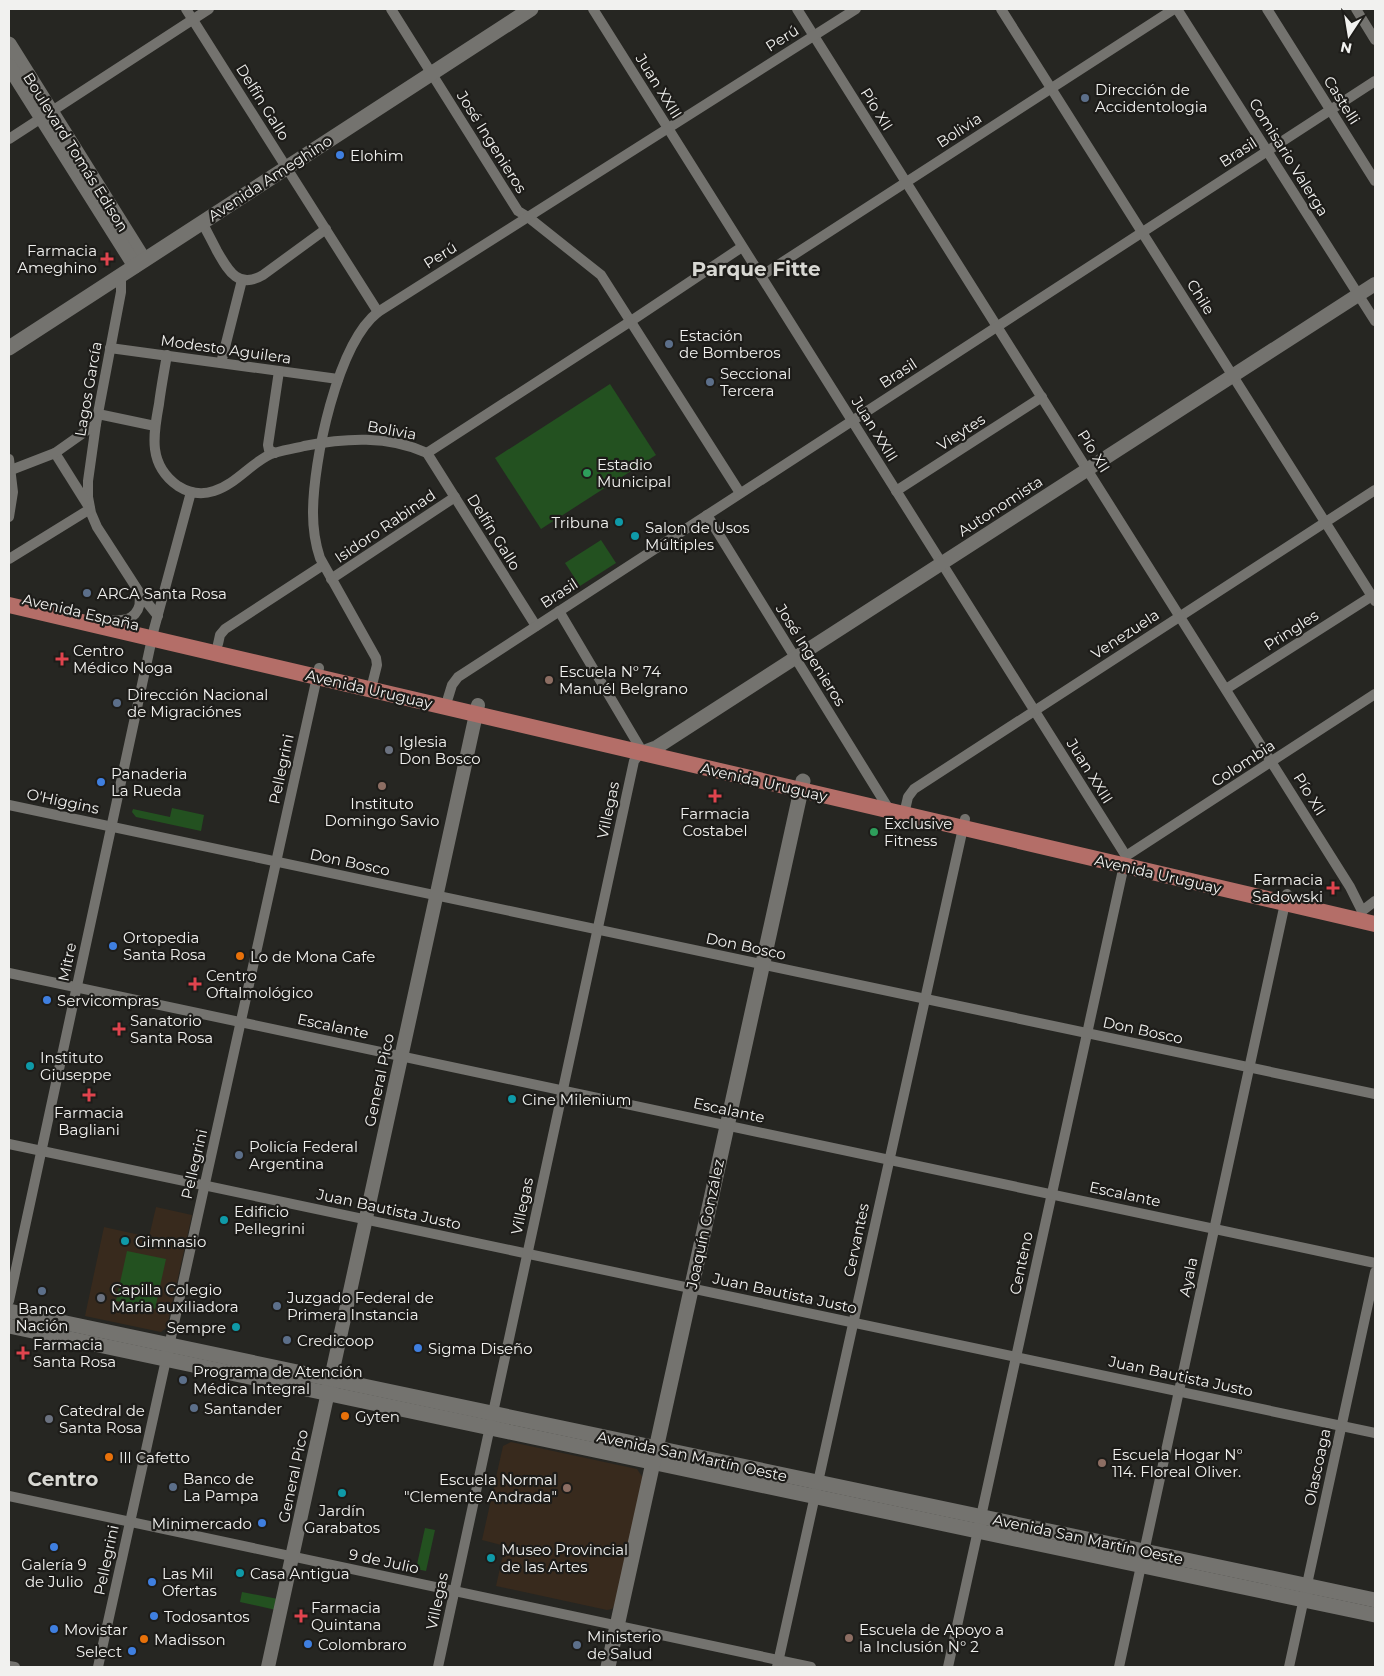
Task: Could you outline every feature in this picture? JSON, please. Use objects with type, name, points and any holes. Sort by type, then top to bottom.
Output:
[{"type":"main road","name":"Avenida Ameghino","points":[[9,348],[531,9]]},
{"type":"main road","name":"Boulevard Tomás Edison","points":[[9,44],[46,114],[139,263]]},
{"type":"main road","name":"Boulevard Tomás Edison","points":[[9,66],[46,114]]},
{"type":"main road","name":"Avenida España","points":[[9,596],[154,628]]},
{"type":"main road","name":"Avenida España","points":[[9,605],[154,628]]},
{"type":"main road","name":"Avenida Uruguay","points":[[154,628],[218,644],[318,673],[350,685],[477,710],[1368,918]]},
{"type":"main road","name":"Avenida Uruguay","points":[[154,628],[318,673],[373,681],[448,698],[477,710]]},
{"type":"main road","points":[[350,685],[369,685],[373,681]]},
{"type":"main road","name":"Avenida Uruguay","points":[[640,748],[657,747],[802,786]]},
{"type":"main road","name":"Joaquín González","points":[[608,1667],[802,786]]},
{"type":"main road","name":"Avenida San Martín Oeste","points":[[9,1311],[168,1352],[1305,1593],[1375,1615]]},
{"type":"main road","name":"Avenida San Martín Oeste","points":[[9,1326],[168,1352]]},
{"type":"main road","name":"Avenida San Martín Oeste","points":[[1305,1593],[1375,1600]]},
{"type":"street","name":"Delfín Gallo","points":[[186,9],[378,312]]},
{"type":"street","points":[[9,139],[209,9]]},
{"type":"street","name":"José Ingenieros","points":[[391,9],[518,211],[601,275],[740,493]]},
{"type":"street","name":"Juan XXIII","points":[[592,9],[1035,711],[1125,861]]},
{"type":"street","name":"Pío XII","points":[[797,9],[1350,886],[1368,918]]},
{"type":"street","name":"Perú","points":[[373,681],[376,665],[375,656],[323,565],[315,540],[313,512],[315,474],[338,379],[359,333],[366,323],[378,312],[856,9]]},
{"type":"street","name":"Chile","points":[[1001,9],[1373,598]]},
{"type":"street","name":"Bolivia","points":[[761,276],[1175,9]]},
{"type":"street","name":"Comisario Valerga","points":[[1175,9],[1375,322]]},
{"type":"street","name":"Castelli","points":[[1267,9],[1375,181]]},
{"type":"street","points":[[1356,9],[1375,40]]},
{"type":"street","name":"Brasil","points":[[448,698],[456,678],[1375,81]]},
{"type":"street","points":[[202,222],[228,269],[242,280],[249,280],[260,276],[326,229]]},
{"type":"street","name":"Bolivia","points":[[190,492],[204,493],[217,490],[266,457],[275,453],[322,443],[348,439],[375,440],[402,444],[427,453],[742,247]]},
{"type":"street","name":"Lagos García","points":[[90,509],[88,484],[97,419],[121,290],[121,274]]},
{"type":"street","points":[[221,363],[242,280]]},
{"type":"street","name":"Autonomista","points":[[657,747],[1375,284]]},
{"type":"street","name":"Modesto Aguilera","points":[[110,348],[338,379]]},
{"type":"street","points":[[154,628],[190,492],[172,482],[159,464],[154,445],[155,426],[166,356]]},
{"type":"street","points":[[275,453],[269,450],[268,445],[279,371]]},
{"type":"street","name":"Vieytes","points":[[896,491],[1042,398]]},
{"type":"street","points":[[11,470],[55,453],[97,419],[155,426]]},
{"type":"street","name":"Lagos García","points":[[55,453],[90,509],[97,527],[139,592],[154,628]]},
{"type":"street","name":"Delfín Gallo","points":[[427,453],[536,626]]},
{"type":"street","points":[[9,459],[13,492],[9,517]]},
{"type":"street","name":"Venezuela","points":[[896,807],[914,790],[1375,490]]},
{"type":"street","name":"Isidoro Rabinad","points":[[331,579],[455,497]]},
{"type":"street","points":[[9,559],[90,509]]},
{"type":"street","name":"José Ingenieros","points":[[707,515],[795,658],[896,807]]},
{"type":"street","name":"Isidoro Rabinad","points":[[218,644],[220,635],[225,629],[323,565]]},
{"type":"street","points":[[115,620],[127,620],[136,613],[140,603],[139,592]]},
{"type":"street","name":"Pringles","points":[[1226,689],[1373,598]]},
{"type":"street","points":[[560,611],[640,748]]},
{"type":"street","name":"Mitre","points":[[9,1301],[154,628]]},
{"type":"street","name":"Pellegrini","points":[[98,1667],[318,673]]},
{"type":"street","name":"Colombia","points":[[1125,861],[1375,694]]},
{"type":"street","name":"General Pico","points":[[268,1667],[477,710]]},
{"type":"street","name":"Villegas","points":[[438,1667],[634,761],[640,748]]},
{"type":"street","name":"O'Higgins","points":[[9,805],[111,826]]},
{"type":"street","name":"Cervantes","points":[[778,1664],[964,823]]},
{"type":"street","name":"Don Bosco","points":[[111,826],[1375,1094]]},
{"type":"street","name":"Centeno","points":[[948,1667],[1125,861]]},
{"type":"street","name":"Ayala","points":[[1119,1667],[1286,898]]},
{"type":"street","points":[[1368,918],[1375,901]]},
{"type":"street","name":"Escalante","points":[[9,973],[1375,1263]]},
{"type":"street","name":"Juan Bautista Justo","points":[[9,1144],[1375,1433]]},
{"type":"street","name":"Olascoaga","points":[[1289,1667],[1375,1272]]},
{"type":"street","name":"9 de Julio","points":[[9,1496],[617,1626],[778,1664],[811,1667]]},
{"type":"street","points":[[9,1666],[15,1667]]},
{"type":"shaded area","points":[[156,1207],[192,1215],[167,1327],[161,1332],[85,1316],[104,1227],[149,1237]]},
{"type":"shaded area","points":[[511,1442],[637,1469],[643,1478],[615,1604],[612,1609],[607,1610],[496,1586],[505,1546],[482,1540],[503,1446]]},
{"type":"green space","points":[[610,384],[656,455],[541,529],[495,458]]},
{"type":"green space","points":[[601,540],[616,563],[580,586],[565,563]]},
{"type":"green space","points":[[172,808],[204,815],[201,831],[136,817],[132,812],[133,809],[170,817]]},
{"type":"green space","points":[[127,1251],[166,1259],[155,1309],[116,1301]]},
{"type":"green space","points":[[425,1528],[435,1530],[426,1571],[416,1569]]},
{"type":"green space","points":[[242,1592],[278,1599],[276,1610],[240,1602]]},
{"type":"place","name":"Dirección de Accidentologia","points":[[1085,98]]},
{"type":"place","name":"Elohim","points":[[340,155]]},
{"type":"place","name":"Farmacia Ameghino","points":[[107,259]]},
{"type":"place","name":"Estación de Bomberos","points":[[669,344]]},
{"type":"place","name":"Seccional Tercera","points":[[710,382]]},
{"type":"place","name":"Estadio Municipal","points":[[587,473]]},
{"type":"place","name":"Tribuna","points":[[619,522]]},
{"type":"place","name":"Salon de Usos Múltiples","points":[[635,536]]},
{"type":"place","name":"ARCA Santa Rosa","points":[[87,593]]},
{"type":"place","name":"Centro Médico Noga","points":[[62,659]]},
{"type":"place","name":"Escuela N° 74 Manuél Belgrano","points":[[549,680]]},
{"type":"place","name":"Dirección Nacional de Migraciónes","points":[[117,703]]},
{"type":"place","name":"Iglesia Don Bosco","points":[[389,750]]},
{"type":"place","name":"Panaderia La Rueda","points":[[101,782]]},
{"type":"place","name":"Instituto Domingo Savio","points":[[382,786]]},
{"type":"place","name":"Farmacia Costabel","points":[[715,796]]},
{"type":"place","name":"Exclusive Fitness","points":[[874,832]]},
{"type":"place","name":"Farmacia Sadowski","points":[[1333,888]]},
{"type":"place","name":"Ortopedia Santa Rosa","points":[[113,946]]},
{"type":"place","name":"Lo de Mona Cafe","points":[[240,956]]},
{"type":"place","name":"Centro Oftalmológico","points":[[195,984]]},
{"type":"place","name":"Servicompras","points":[[47,1000]]},
{"type":"place","name":"Sanatorio Santa Rosa","points":[[119,1029]]},
{"type":"place","name":"Instituto Giuseppe","points":[[30,1066]]},
{"type":"place","name":"Farmacia Bagliani","points":[[89,1095]]},
{"type":"place","name":"Cine Milenium","points":[[512,1099]]},
{"type":"place","name":"Policía Federal Argentina","points":[[239,1155]]},
{"type":"place","name":"Edificio Pellegrini","points":[[224,1220]]},
{"type":"place","name":"Gimnasio","points":[[125,1241]]},
{"type":"place","name":"Banco Nación","points":[[42,1291]]},
{"type":"place","name":"Capilla Colegio Maria auxiliadora","points":[[101,1298]]},
{"type":"place","name":"Juzgado Federal de Primera Instancia","points":[[277,1306]]},
{"type":"place","name":"Sempre","points":[[236,1327]]},
{"type":"place","name":"Credicoop","points":[[287,1340]]},
{"type":"place","name":"Sigma Diseño","points":[[418,1348]]},
{"type":"place","name":"Farmacia Santa Rosa","points":[[23,1353]]},
{"type":"place","name":"Programa de Atención Médica Integral","points":[[183,1380]]},
{"type":"place","name":"Santander","points":[[194,1408]]},
{"type":"place","name":"Gyten","points":[[345,1416]]},
{"type":"place","name":"Catedral de Santa Rosa","points":[[49,1419]]},
{"type":"place","name":"Ill Cafetto","points":[[109,1457]]},
{"type":"place","name":"Escuela Hogar N° 114. Floreal Oliver.","points":[[1102,1463]]},
{"type":"place","name":"Banco de La Pampa","points":[[173,1487]]},
{"type":"place","name":"Escuela Normal \"Clemente Andrada\"","points":[[567,1488]]},
{"type":"place","name":"Jardín Garabatos","points":[[342,1493]]},
{"type":"place","name":"Minimercado","points":[[262,1523]]},
{"type":"place","name":"Galería 9 de Julio","points":[[54,1547]]},
{"type":"place","name":"Museo Provincial de las Artes","points":[[491,1558]]},
{"type":"place","name":"Casa Antigua","points":[[240,1573]]},
{"type":"place","name":"Las Mil Ofertas","points":[[152,1582]]},
{"type":"place","name":"Todosantos","points":[[154,1616]]},
{"type":"place","name":"Farmacia Quintana","points":[[301,1616]]},
{"type":"place","name":"Movistar","points":[[54,1629]]},
{"type":"place","name":"Escuela de Apoyo a la Inclusión N° 2","points":[[849,1638]]},
{"type":"place","name":"Madisson","points":[[144,1639]]},
{"type":"place","name":"Colombraro","points":[[308,1644]]},
{"type":"place","name":"Ministerio de Salud","points":[[577,1645]]},
{"type":"place","name":"Select","points":[[132,1651]]},
{"type":"district","name":"Parque Fitte","points":[[756,269]]},
{"type":"district","name":"Centro","points":[[63,1479]]}]
